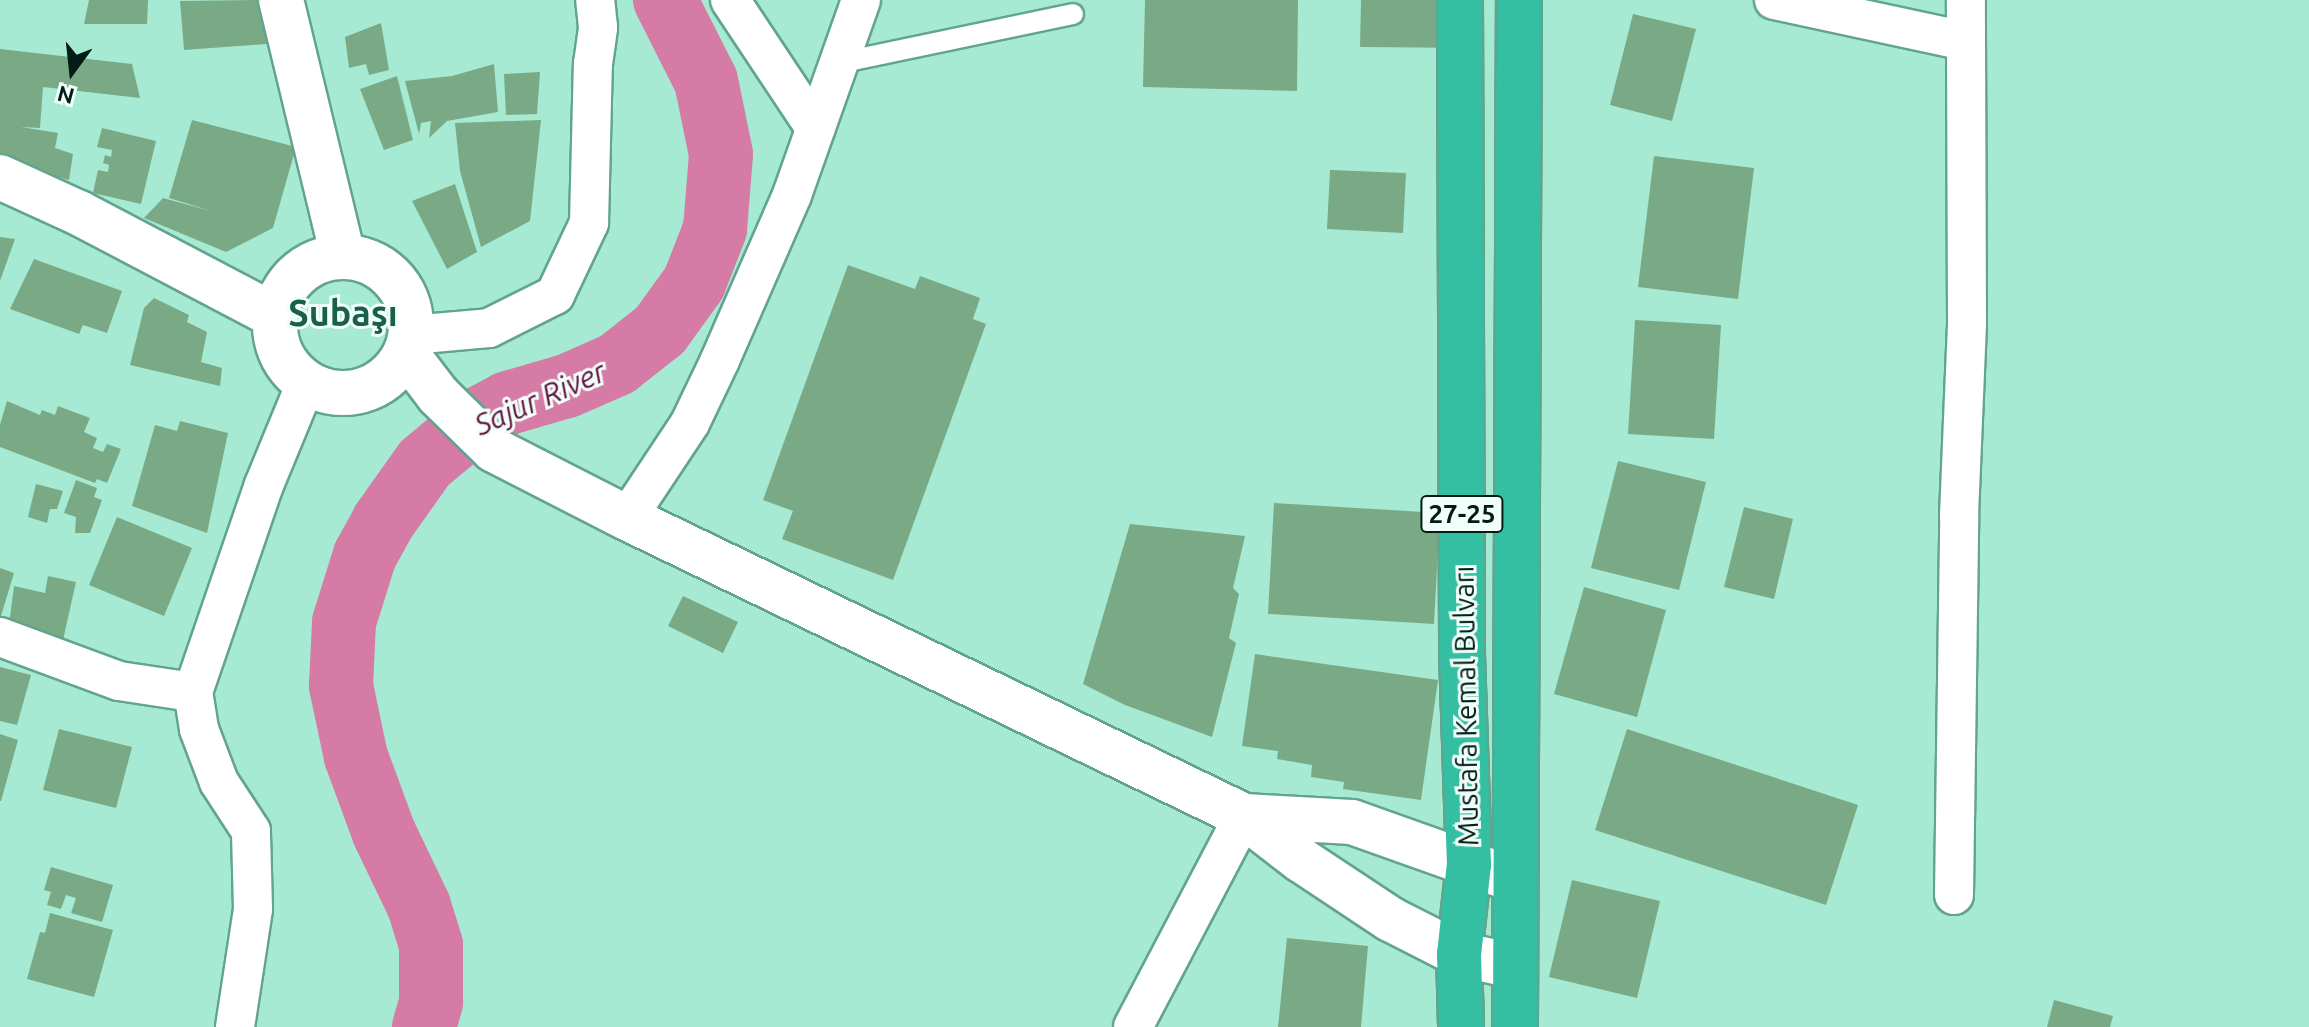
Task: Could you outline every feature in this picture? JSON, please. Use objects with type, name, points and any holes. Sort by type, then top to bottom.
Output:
[{"type":"highway","name":"Mustafa Kemal Bulvarı","points":[[1460,0],[1462,654],[1469,864],[1459,954],[1461,1027]]},
{"type":"highway","name":"Mustafa Kemal Bulvarı","points":[[1515,1027],[1519,0]]},
{"type":"street","points":[[281,0],[343,257]]},
{"type":"street","points":[[408,344],[489,328],[555,295],[589,223],[593,64],[598,27],[595,0]]},
{"type":"street","points":[[730,0],[815,128]]},
{"type":"street","points":[[627,518],[690,423],[792,195],[861,0]]},
{"type":"street","points":[[1774,0],[1966,41]]},
{"type":"street","points":[[1954,895],[1959,515],[1967,323],[1966,0]]},
{"type":"street","points":[[0,177],[79,213],[275,316]]},
{"type":"street","points":[[343,257],[380,267],[395,280],[411,315],[408,344],[388,376],[363,390],[343,394],[324,391],[306,383],[281,354],[275,316],[286,289],[306,268],[343,257]]},
{"type":"street","points":[[408,344],[438,395],[494,450],[627,518],[1244,816],[1301,860],[1390,919],[1459,954],[1514,966]]},
{"type":"street","points":[[235,1027],[253,909],[251,831],[219,782],[199,729],[193,692],[264,485],[306,383]]},
{"type":"street","points":[[0,637],[119,681],[193,692]]},
{"type":"street","points":[[1244,816],[1352,822],[1515,880]]},
{"type":"street","points":[[1133,1027],[1244,816]]},
{"type":"lane","points":[[839,63],[1073,14]]},
{"type":"building","points":[[89,0],[148,0],[147,24],[84,24]]},
{"type":"building","points":[[262,0],[267,44],[184,50],[180,1]]},
{"type":"building","points":[[1145,0],[1298,0],[1297,91],[1143,87]]},
{"type":"building","points":[[1361,0],[1474,0],[1474,48],[1360,47]]},
{"type":"building","points":[[1633,14],[1696,29],[1672,121],[1610,105]]},
{"type":"building","points":[[381,23],[389,70],[369,75],[366,64],[349,68],[345,37]]},
{"type":"building","points":[[0,49],[132,64],[140,98],[43,87],[40,128],[21,127],[58,133],[55,148],[73,154],[69,180],[50,175],[0,154]]},
{"type":"building","points":[[494,64],[498,112],[447,121],[429,138],[431,121],[421,123],[419,134],[405,81],[452,76]]},
{"type":"building","points":[[540,72],[537,114],[506,115],[504,74]]},
{"type":"building","points":[[397,76],[413,140],[384,150],[360,89]]},
{"type":"building","points":[[192,120],[296,147],[273,228],[226,252],[144,218],[163,198],[211,211],[169,198]]},
{"type":"building","points":[[541,120],[530,221],[481,247],[460,171],[455,123]]},
{"type":"building","points":[[102,128],[156,141],[141,204],[93,193],[98,170],[108,172],[109,165],[103,163],[105,155],[111,157],[112,150],[97,147]]},
{"type":"building","points":[[1654,156],[1754,168],[1738,299],[1638,287]]},
{"type":"building","points":[[1330,170],[1406,173],[1403,233],[1327,229]]},
{"type":"building","points":[[455,184],[477,252],[447,269],[412,201]]},
{"type":"building","points":[[0,237],[15,239],[0,281]]},
{"type":"building","points":[[34,259],[122,291],[107,333],[83,325],[79,334],[10,309]]},
{"type":"building","points":[[848,265],[915,289],[920,276],[980,298],[973,319],[986,324],[893,580],[782,539],[793,511],[763,500]]},
{"type":"building","points":[[154,298],[189,315],[187,322],[207,332],[201,362],[222,368],[220,386],[130,365],[144,308]]},
{"type":"building","points":[[1635,320],[1721,325],[1714,439],[1628,434]]},
{"type":"building","points":[[7,401],[40,415],[42,410],[55,415],[58,406],[90,418],[84,432],[97,438],[93,448],[103,452],[107,444],[121,449],[107,483],[97,479],[95,483],[0,447],[0,425]]},
{"type":"building","points":[[180,421],[228,433],[207,533],[132,506],[155,425],[177,431]]},
{"type":"building","points":[[1618,461],[1706,482],[1679,590],[1591,568]]},
{"type":"building","points":[[76,480],[97,488],[94,497],[102,500],[90,533],[75,533],[76,517],[64,513]]},
{"type":"building","points":[[36,484],[63,491],[57,509],[50,509],[47,523],[28,517]]},
{"type":"building","points":[[1274,503],[1440,513],[1434,624],[1268,614]]},
{"type":"building","points":[[1744,507],[1793,519],[1774,599],[1724,587]]},
{"type":"building","points":[[117,517],[192,548],[164,616],[89,585]]},
{"type":"building","points":[[1130,524],[1245,536],[1233,588],[1239,594],[1229,638],[1236,643],[1212,737],[1125,705],[1083,684]]},
{"type":"building","points":[[0,568],[14,573],[1,616],[0,616]]},
{"type":"building","points":[[48,576],[76,582],[63,640],[9,625],[14,586],[45,593]]},
{"type":"building","points":[[1584,587],[1666,610],[1637,717],[1554,694]]},
{"type":"building","points":[[683,596],[738,622],[723,653],[668,626]]},
{"type":"building","points":[[1255,654],[1438,680],[1421,800],[1343,789],[1344,782],[1311,777],[1312,765],[1277,759],[1278,751],[1242,746]]},
{"type":"building","points":[[0,667],[31,675],[17,725],[0,721]]},
{"type":"building","points":[[59,729],[132,747],[116,808],[43,790]]},
{"type":"building","points":[[1627,729],[1858,805],[1826,905],[1595,830]]},
{"type":"building","points":[[0,734],[18,740],[1,801],[0,801]]},
{"type":"building","points":[[51,867],[113,885],[102,922],[71,913],[76,898],[66,895],[61,909],[47,905],[51,892],[44,890]]},
{"type":"building","points":[[1572,880],[1660,901],[1637,998],[1549,977]]},
{"type":"building","points":[[50,913],[113,930],[94,997],[27,979],[40,932],[45,933]]},
{"type":"building","points":[[1287,938],[1368,946],[1361,1027],[1278,1027]]},
{"type":"building","points":[[2054,1000],[2113,1016],[2110,1027],[2047,1027]]},
{"type":"waterway","name":"Sajur River","points":[[424,1027],[431,1002],[431,945],[419,906],[384,833],[356,757],[341,686],[344,622],[365,555],[383,522],[425,463],[478,419],[508,403],[567,386],[617,364],[660,330],[694,283],[715,229],[721,154],[706,81],[665,0]]},
{"type":"district","name":"Subaşı","points":[[343,313]]}]
